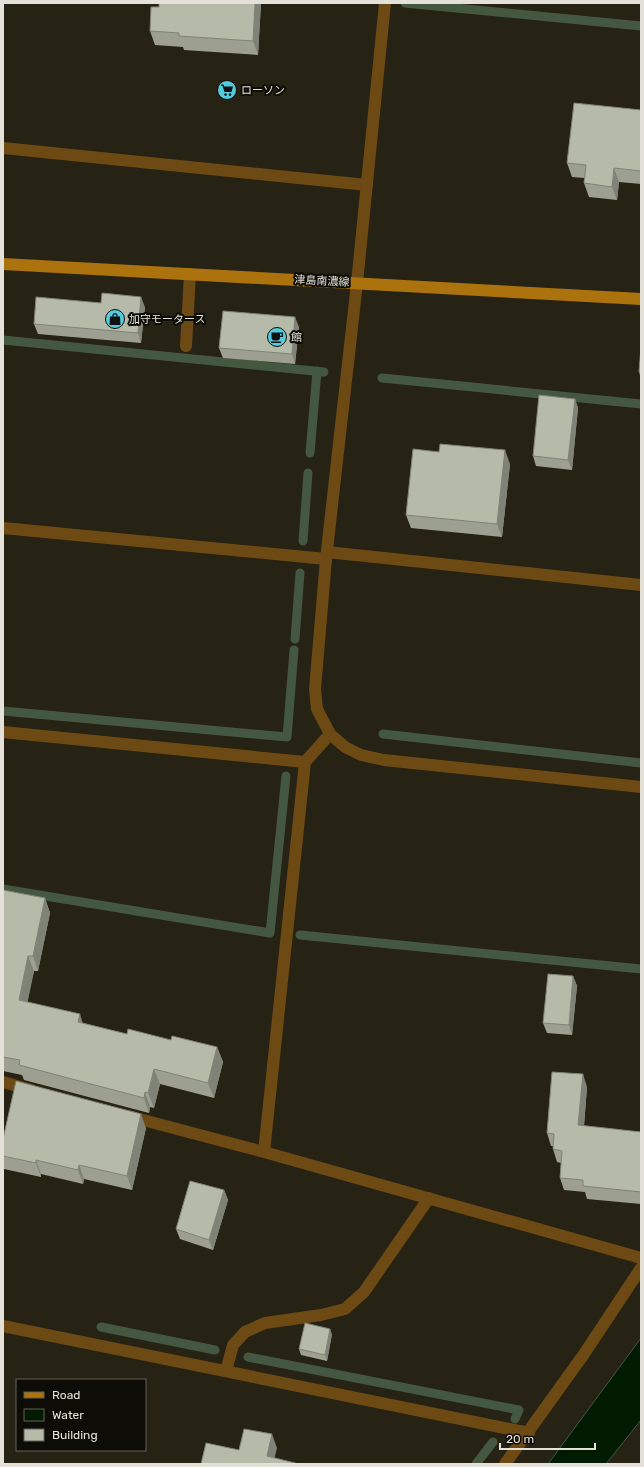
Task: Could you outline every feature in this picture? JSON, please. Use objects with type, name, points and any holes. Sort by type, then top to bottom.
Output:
[{"type":"main road","name":"津島南濃線","points":[[3,264],[641,299]]},
{"type":"street","points":[[385,3],[357,283],[326,556],[315,689],[317,709],[330,734],[344,747],[361,755],[384,760],[641,787]]},
{"type":"street","points":[[3,148],[367,185]]},
{"type":"street","points":[[186,346],[190,274]]},
{"type":"street","points":[[3,528],[641,585]]},
{"type":"street","points":[[3,732],[305,762]]},
{"type":"street","points":[[264,1152],[305,762],[330,734]]},
{"type":"street","points":[[3,1082],[41,1093]]},
{"type":"street","points":[[118,1113],[430,1198],[641,1258]]},
{"type":"street","points":[[226,1371],[233,1345],[245,1332],[265,1323],[321,1315],[345,1309],[364,1292],[430,1198]]},
{"type":"street","points":[[505,1464],[529,1433],[584,1354],[641,1268]]},
{"type":"street","points":[[3,1326],[529,1433]]},
{"type":"water","points":[[641,1338],[641,1420],[606,1464],[548,1464]]},
{"type":"building","points":[[159,3],[255,3],[253,41],[179,36],[179,33],[150,31],[151,7],[159,7]]},
{"type":"building","points":[[574,103],[641,110],[641,171],[614,168],[612,187],[584,183],[586,165],[567,163]]},
{"type":"building","points":[[102,293],[141,297],[138,333],[34,324],[36,297],[101,303]]},
{"type":"building","points":[[223,311],[295,317],[292,354],[219,348]]},
{"type":"building","points":[[641,347],[641,372],[639,372]]},
{"type":"building","points":[[539,395],[575,399],[568,460],[533,456]]},
{"type":"building","points":[[440,444],[505,450],[497,524],[406,515],[413,449],[439,452]]},
{"type":"building","points":[[3,890],[45,898],[33,956],[28,956],[19,1000],[80,1014],[78,1022],[127,1034],[128,1029],[171,1040],[172,1036],[217,1047],[208,1083],[154,1069],[148,1093],[145,1092],[144,1098],[19,1065],[20,1060],[3,1057]]},
{"type":"building","points":[[548,974],[573,976],[569,1025],[543,1023]]},
{"type":"building","points":[[552,1072],[583,1074],[578,1125],[641,1132],[641,1192],[583,1186],[583,1180],[560,1178],[562,1151],[553,1149],[554,1134],[547,1133]]},
{"type":"building","points":[[16,1081],[141,1114],[127,1176],[79,1165],[78,1170],[36,1160],[36,1163],[3,1156],[3,1139]]},
{"type":"building","points":[[190,1181],[224,1190],[209,1240],[176,1229]]},
{"type":"building","points":[[305,1323],[330,1329],[325,1355],[299,1349]]},
{"type":"building","points":[[244,1429],[272,1434],[267,1456],[299,1464],[201,1464],[206,1443],[239,1450]]},
{"type":"waterway","points":[[405,3],[641,26]]},
{"type":"waterway","points":[[3,340],[324,372]]},
{"type":"waterway","points":[[310,453],[317,371]]},
{"type":"waterway","points":[[382,378],[641,404]]},
{"type":"waterway","points":[[303,541],[308,473]]},
{"type":"waterway","points":[[295,639],[300,573]]},
{"type":"waterway","points":[[3,711],[287,737],[294,650]]},
{"type":"waterway","points":[[383,734],[641,763]]},
{"type":"waterway","points":[[3,889],[270,933],[286,776]]},
{"type":"waterway","points":[[300,935],[641,969]]},
{"type":"waterway","points":[[101,1327],[215,1350]]},
{"type":"waterway","points":[[248,1357],[519,1410],[515,1419]]},
{"type":"waterway","points":[[476,1464],[493,1442]]},
{"type":"place","name":"ローソン","points":[[227,90]]},
{"type":"place","name":"加守モータース","points":[[115,319]]},
{"type":"place","name":"館","points":[[277,337]]}]
